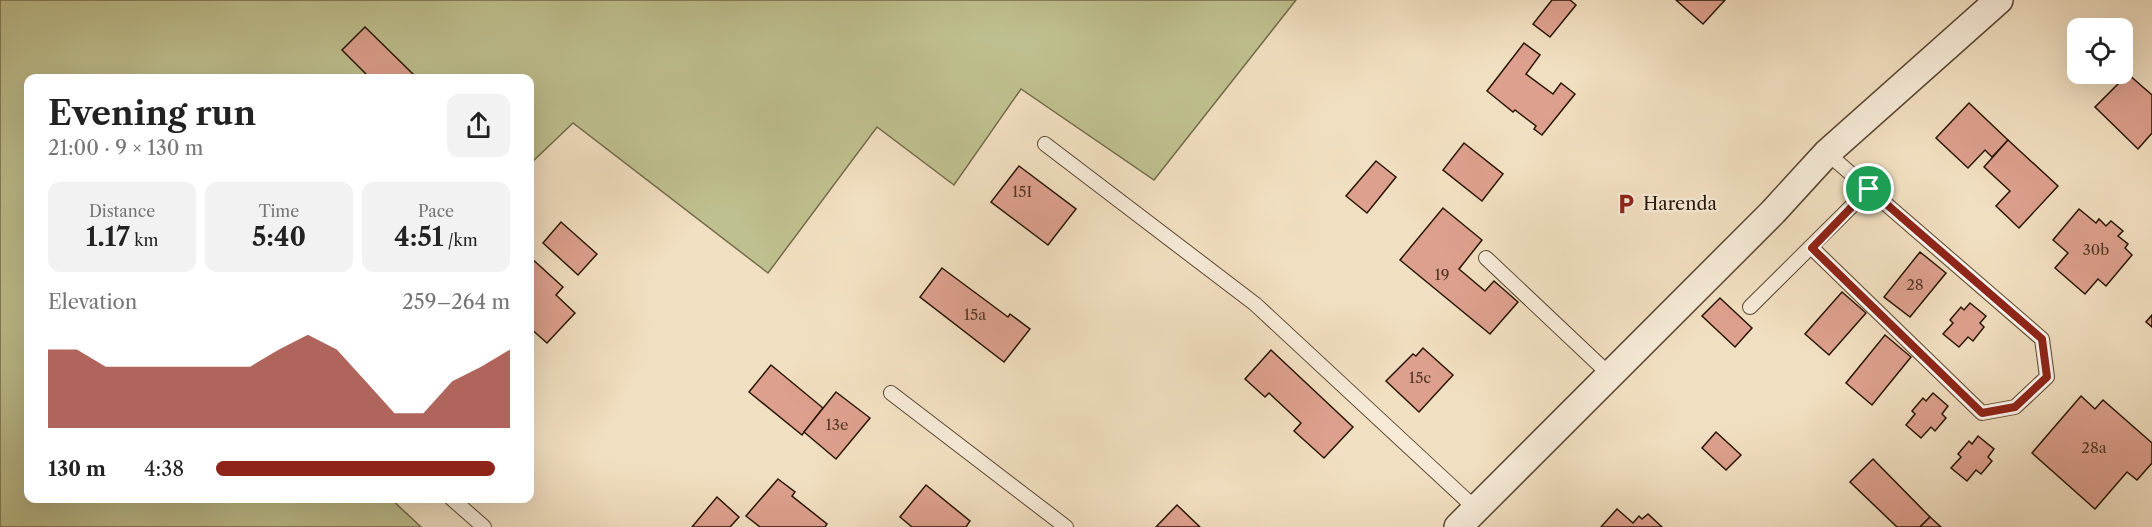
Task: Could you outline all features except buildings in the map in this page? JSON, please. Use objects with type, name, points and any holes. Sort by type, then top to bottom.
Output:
[{"type":"street","points":[[1467,518],[1773,212],[1827,153],[1999,0]]},
{"type":"lane","points":[[1045,144],[1255,304],[1467,518]]},
{"type":"lane","points":[[1812,248],[1982,413],[2015,407],[2047,377],[2042,339],[1827,153]]},
{"type":"lane","points":[[1750,307],[1869,189]]},
{"type":"lane","points":[[1486,258],[1610,375]]},
{"type":"lane","points":[[891,393],[1066,527]]},
{"type":"lane","points":[[457,503],[484,527]]},
{"type":"green space","points":[[0,0],[1296,0],[1154,180],[1021,89],[954,185],[877,127],[768,273],[573,123],[534,160],[534,74],[24,74],[24,503],[395,503],[421,527],[0,527]]},
{"type":"place","name":"Harenda","points":[[1626,204]]},
{"type":"route","points":[[1869,189],[2042,339],[2047,377],[2015,407],[1982,413],[1812,248],[1869,189]]}]
